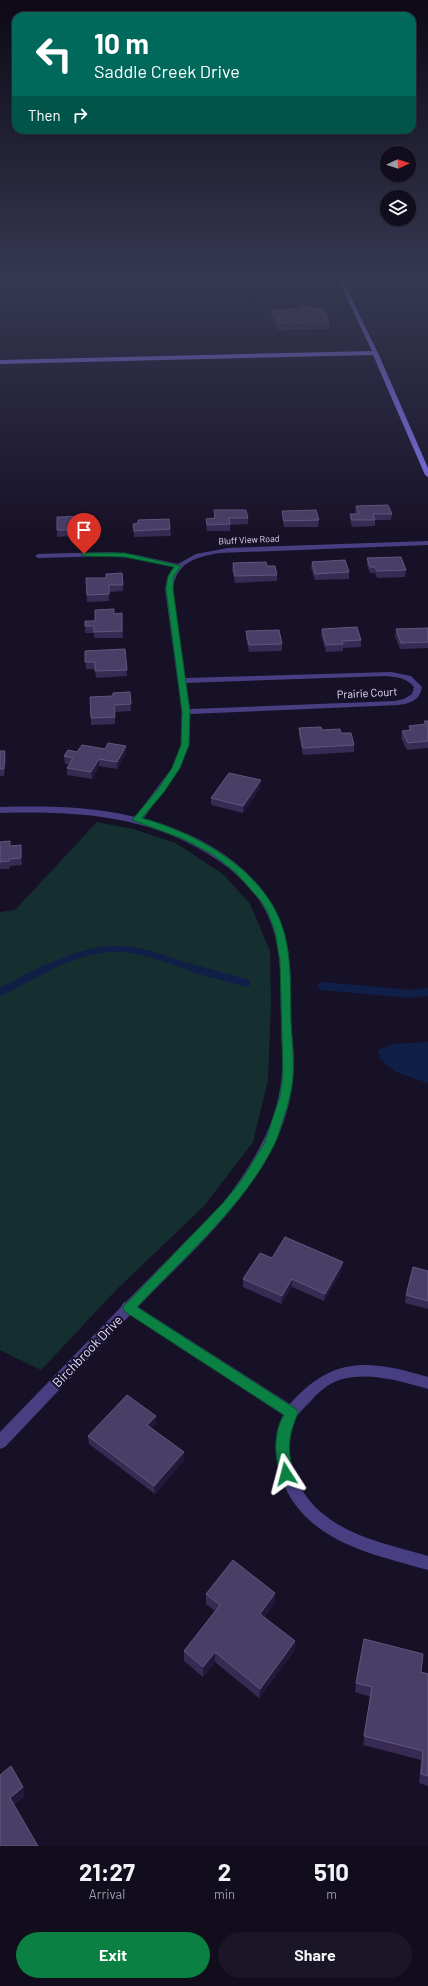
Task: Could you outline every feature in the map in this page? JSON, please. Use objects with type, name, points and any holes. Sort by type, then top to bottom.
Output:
[{"type":"street","points":[[380,365],[428,475]]},
{"type":"street","name":"Bluff View Road","points":[[178,566],[186,560],[201,555],[228,550],[428,543]]},
{"type":"street","points":[[38,556],[112,554],[137,557],[178,566],[171,576],[169,589],[186,712],[185,745],[181,758],[161,790],[136,820]]},
{"type":"street","name":"Prairie Court","points":[[182,681],[386,674],[404,676],[416,683],[418,687],[416,696],[404,702],[186,712]]},
{"type":"street","name":"Birchbrook Drive","points":[[0,810],[68,809],[111,814],[157,825],[186,837],[215,852],[238,870],[260,894],[272,913],[279,932],[285,962],[288,1074],[285,1096],[270,1142],[245,1184],[227,1206],[128,1307],[0,1442]]},
{"type":"street","points":[[128,1307],[292,1413]]},
{"type":"street","points":[[428,1383],[388,1372],[354,1371],[335,1376],[320,1385],[308,1395],[292,1413],[286,1422],[283,1438],[283,1456],[286,1474],[293,1491],[304,1506],[328,1527],[346,1536],[428,1563]]},
{"type":"green space","points":[[97,822],[133,829],[176,843],[224,875],[250,904],[270,951],[271,1003],[268,1080],[253,1142],[204,1206],[117,1289],[41,1370],[0,1350],[0,912],[15,910]]},
{"type":"water","points":[[428,1042],[428,1083],[396,1072],[380,1059],[378,1050],[394,1044]]},
{"type":"building","points":[[388,505],[392,514],[373,514],[375,520],[352,520],[350,514],[359,514],[356,506]]},
{"type":"building","points":[[214,510],[246,510],[248,518],[229,518],[230,524],[207,525],[206,519],[215,518]]},
{"type":"building","points":[[316,510],[319,520],[284,521],[282,511]]},
{"type":"building","points":[[94,516],[94,524],[87,524],[87,527],[72,527],[72,530],[57,530],[57,517]]},
{"type":"building","points":[[169,519],[170,529],[134,531],[133,524],[138,523],[138,520]]},
{"type":"building","points":[[401,557],[406,570],[377,571],[375,567],[370,567],[367,558]]},
{"type":"building","points":[[345,560],[349,572],[315,574],[312,562]]},
{"type":"building","points":[[266,562],[267,566],[275,566],[277,575],[235,576],[233,563]]},
{"type":"building","points":[[122,573],[123,585],[109,585],[109,594],[87,595],[86,578],[106,578],[106,574]]},
{"type":"building","points":[[114,609],[114,614],[122,613],[122,631],[94,632],[94,626],[85,626],[85,621],[95,621],[95,610]]},
{"type":"building","points":[[357,627],[361,640],[342,641],[343,644],[326,645],[322,629]]},
{"type":"building","points":[[428,628],[428,642],[401,643],[396,629]]},
{"type":"building","points":[[279,630],[282,644],[249,645],[246,631]]},
{"type":"building","points":[[125,649],[127,670],[95,671],[95,662],[85,662],[85,651]]},
{"type":"building","points":[[130,692],[131,704],[114,705],[115,717],[91,718],[90,697],[113,696],[113,693]]},
{"type":"building","points":[[424,721],[428,721],[428,741],[408,743],[402,731],[411,730],[409,726],[426,724]]},
{"type":"building","points":[[321,727],[322,730],[340,729],[341,733],[351,733],[354,745],[303,748],[299,728]]},
{"type":"building","points":[[108,743],[126,746],[117,762],[99,759],[91,772],[67,768],[73,758],[64,756],[68,750],[77,752],[82,745],[105,749]]},
{"type":"building","points":[[0,751],[5,751],[4,769],[0,769]]},
{"type":"building","points":[[229,773],[261,780],[243,806],[211,798]]},
{"type":"building","points":[[10,841],[10,846],[21,845],[21,858],[9,859],[9,861],[0,862],[0,842]]},
{"type":"building","points":[[285,1237],[343,1262],[325,1294],[292,1279],[282,1296],[243,1279],[260,1253],[272,1258]]},
{"type":"building","points":[[413,1267],[428,1271],[428,1301],[406,1295]]},
{"type":"building","points":[[127,1395],[156,1416],[147,1425],[184,1452],[154,1486],[88,1436]]},
{"type":"building","points":[[233,1560],[275,1593],[260,1614],[295,1641],[260,1689],[215,1652],[203,1667],[184,1651],[220,1605],[206,1594]]},
{"type":"building","points":[[364,1639],[423,1654],[421,1672],[428,1674],[428,1776],[421,1774],[423,1751],[364,1736],[372,1687],[356,1683]]},
{"type":"building","points":[[11,1766],[23,1787],[10,1798],[38,1846],[0,1846],[0,1775]]},
{"type":"waterway","points":[[45,969],[68,959],[105,949],[136,951],[192,968]]},
{"type":"waterway","points":[[192,968],[246,983]]},
{"type":"waterway","points":[[0,992],[45,969]]},
{"type":"waterway","points":[[322,986],[410,994],[428,992]]},
{"type":"route","points":[[84,554],[125,555],[178,566],[171,576],[169,589],[186,712],[185,745],[176,768],[161,790],[136,820],[172,830],[215,852],[238,870],[252,884],[272,913],[279,932],[285,962],[288,1074],[285,1096],[270,1142],[260,1162],[245,1184],[227,1206],[128,1307],[292,1413],[286,1422],[283,1438],[283,1456],[286,1474]]}]
